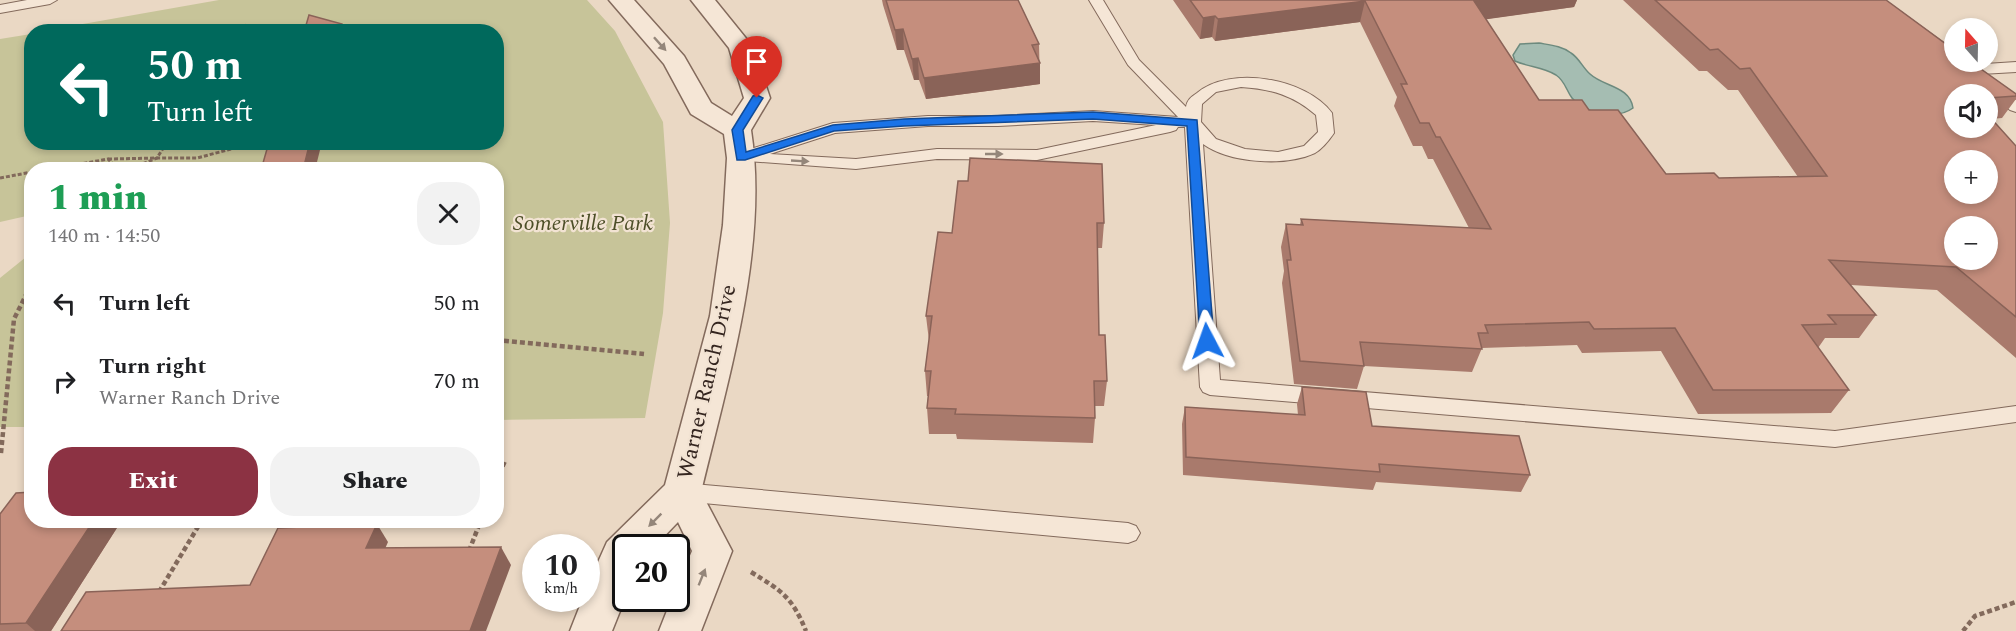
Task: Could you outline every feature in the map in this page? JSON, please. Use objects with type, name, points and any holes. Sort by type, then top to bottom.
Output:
[{"type":"street","points":[[621,0],[675,61],[700,108],[739,144]]},
{"type":"street","name":"Warner Ranch Drive","points":[[640,534],[682,492],[727,316],[738,225],[739,144],[757,98],[741,47],[703,0]]},
{"type":"street","name":"Warner Ranch Drive","points":[[680,631],[712,550],[682,492]]},
{"type":"street","name":"Warner Ranch Drive","points":[[591,631],[612,577]]},
{"type":"lane","points":[[0,9],[50,0]]},
{"type":"lane","points":[[1096,0],[1133,62],[1193,123],[1210,142],[1242,154],[1269,157],[1310,149],[1326,133],[1324,113],[1305,95],[1274,84],[1252,82],[1241,82],[1211,89],[1194,103],[1193,123],[1210,387],[1835,439],[2016,414]]},
{"type":"lane","points":[[1998,65],[2016,67]]},
{"type":"lane","points":[[1970,72],[2016,107]]},
{"type":"lane","points":[[739,144],[833,128],[904,122],[1093,116],[1193,123]]},
{"type":"lane","points":[[739,144],[856,164],[937,154],[1037,155],[1193,123]]},
{"type":"lane","points":[[682,492],[1128,533]]},
{"type":"path","points":[[147,162],[157,158],[162,150]]},
{"type":"path","points":[[92,162],[108,159],[157,158],[173,161],[196,160],[225,150]]},
{"type":"path","points":[[108,159],[111,162]]},
{"type":"path","points":[[0,178],[24,174]]},
{"type":"path","points":[[1,453],[14,319],[24,299]]},
{"type":"path","points":[[504,341],[644,354]]},
{"type":"path","points":[[156,596],[197,528]]},
{"type":"path","points":[[467,556],[478,528]]},
{"type":"path","points":[[746,569],[773,585],[795,605],[806,631]]},
{"type":"path","points":[[1963,631],[1975,616],[2016,602]]},
{"type":"green space","name":"Somerville Park","points":[[219,0],[587,0],[615,31],[663,122],[670,223],[663,313],[645,418],[504,420],[504,162],[24,162],[24,217],[0,222],[0,39],[24,35],[24,150],[504,150],[504,24],[83,24]]},
{"type":"green space","points":[[24,259],[24,427],[0,427],[0,278]]},
{"type":"shaded area","points":[[1539,43],[1560,47],[1571,53],[1590,74],[1627,95],[1633,108],[1618,114],[1601,114],[1584,108],[1577,104],[1556,75],[1515,61],[1513,55],[1520,44]]},
{"type":"building","points":[[886,0],[1018,0],[1039,44],[1032,45],[1040,63],[924,78],[918,58],[912,59],[903,29],[895,30]]},
{"type":"building","points":[[1190,0],[1479,0],[1474,1],[1539,100],[1582,100],[1589,110],[1618,110],[1666,174],[1714,173],[1719,178],[1827,176],[1750,68],[1740,69],[1718,49],[1710,50],[1655,0],[1886,0],[1944,43],[1944,72],[1985,72],[2016,94],[2016,96],[1998,97],[1998,84],[1944,84],[1944,138],[1998,138],[1998,126],[2016,146],[2016,317],[1960,270],[1998,270],[1998,216],[1944,216],[1944,266],[1829,260],[1876,315],[1828,315],[1836,324],[1802,325],[1849,390],[1713,390],[1675,328],[1594,329],[1589,322],[1485,325],[1488,333],[1478,333],[1482,349],[1360,342],[1364,366],[1300,361],[1287,260],[1291,260],[1286,224],[1303,225],[1301,219],[1491,229],[1440,137],[1436,137],[1429,123],[1420,123],[1401,84],[1407,84],[1365,1],[1218,19],[1215,16],[1203,18]]},
{"type":"building","points":[[309,15],[342,24],[306,24]]},
{"type":"building","points":[[267,150],[308,150],[305,162],[263,162]]},
{"type":"building","points":[[970,158],[1102,164],[1104,223],[1097,223],[1099,335],[1105,335],[1107,381],[1094,381],[1095,418],[955,414],[956,409],[927,408],[931,371],[925,371],[932,316],[926,316],[938,232],[952,233],[958,181],[968,181]]},
{"type":"building","points":[[1302,387],[1366,392],[1372,426],[1519,436],[1530,475],[1379,464],[1380,472],[1186,457],[1185,407],[1305,415]]},
{"type":"building","points":[[24,492],[24,528],[89,528],[26,623],[0,624],[0,514],[16,493]]},
{"type":"building","points":[[278,528],[375,528],[366,548],[501,547],[470,631],[61,631],[86,592],[250,585]]},
{"type":"route","points":[[757,98],[737,130],[741,158],[833,128],[904,122],[998,121],[1093,116],[1193,123],[1207,341]]}]
